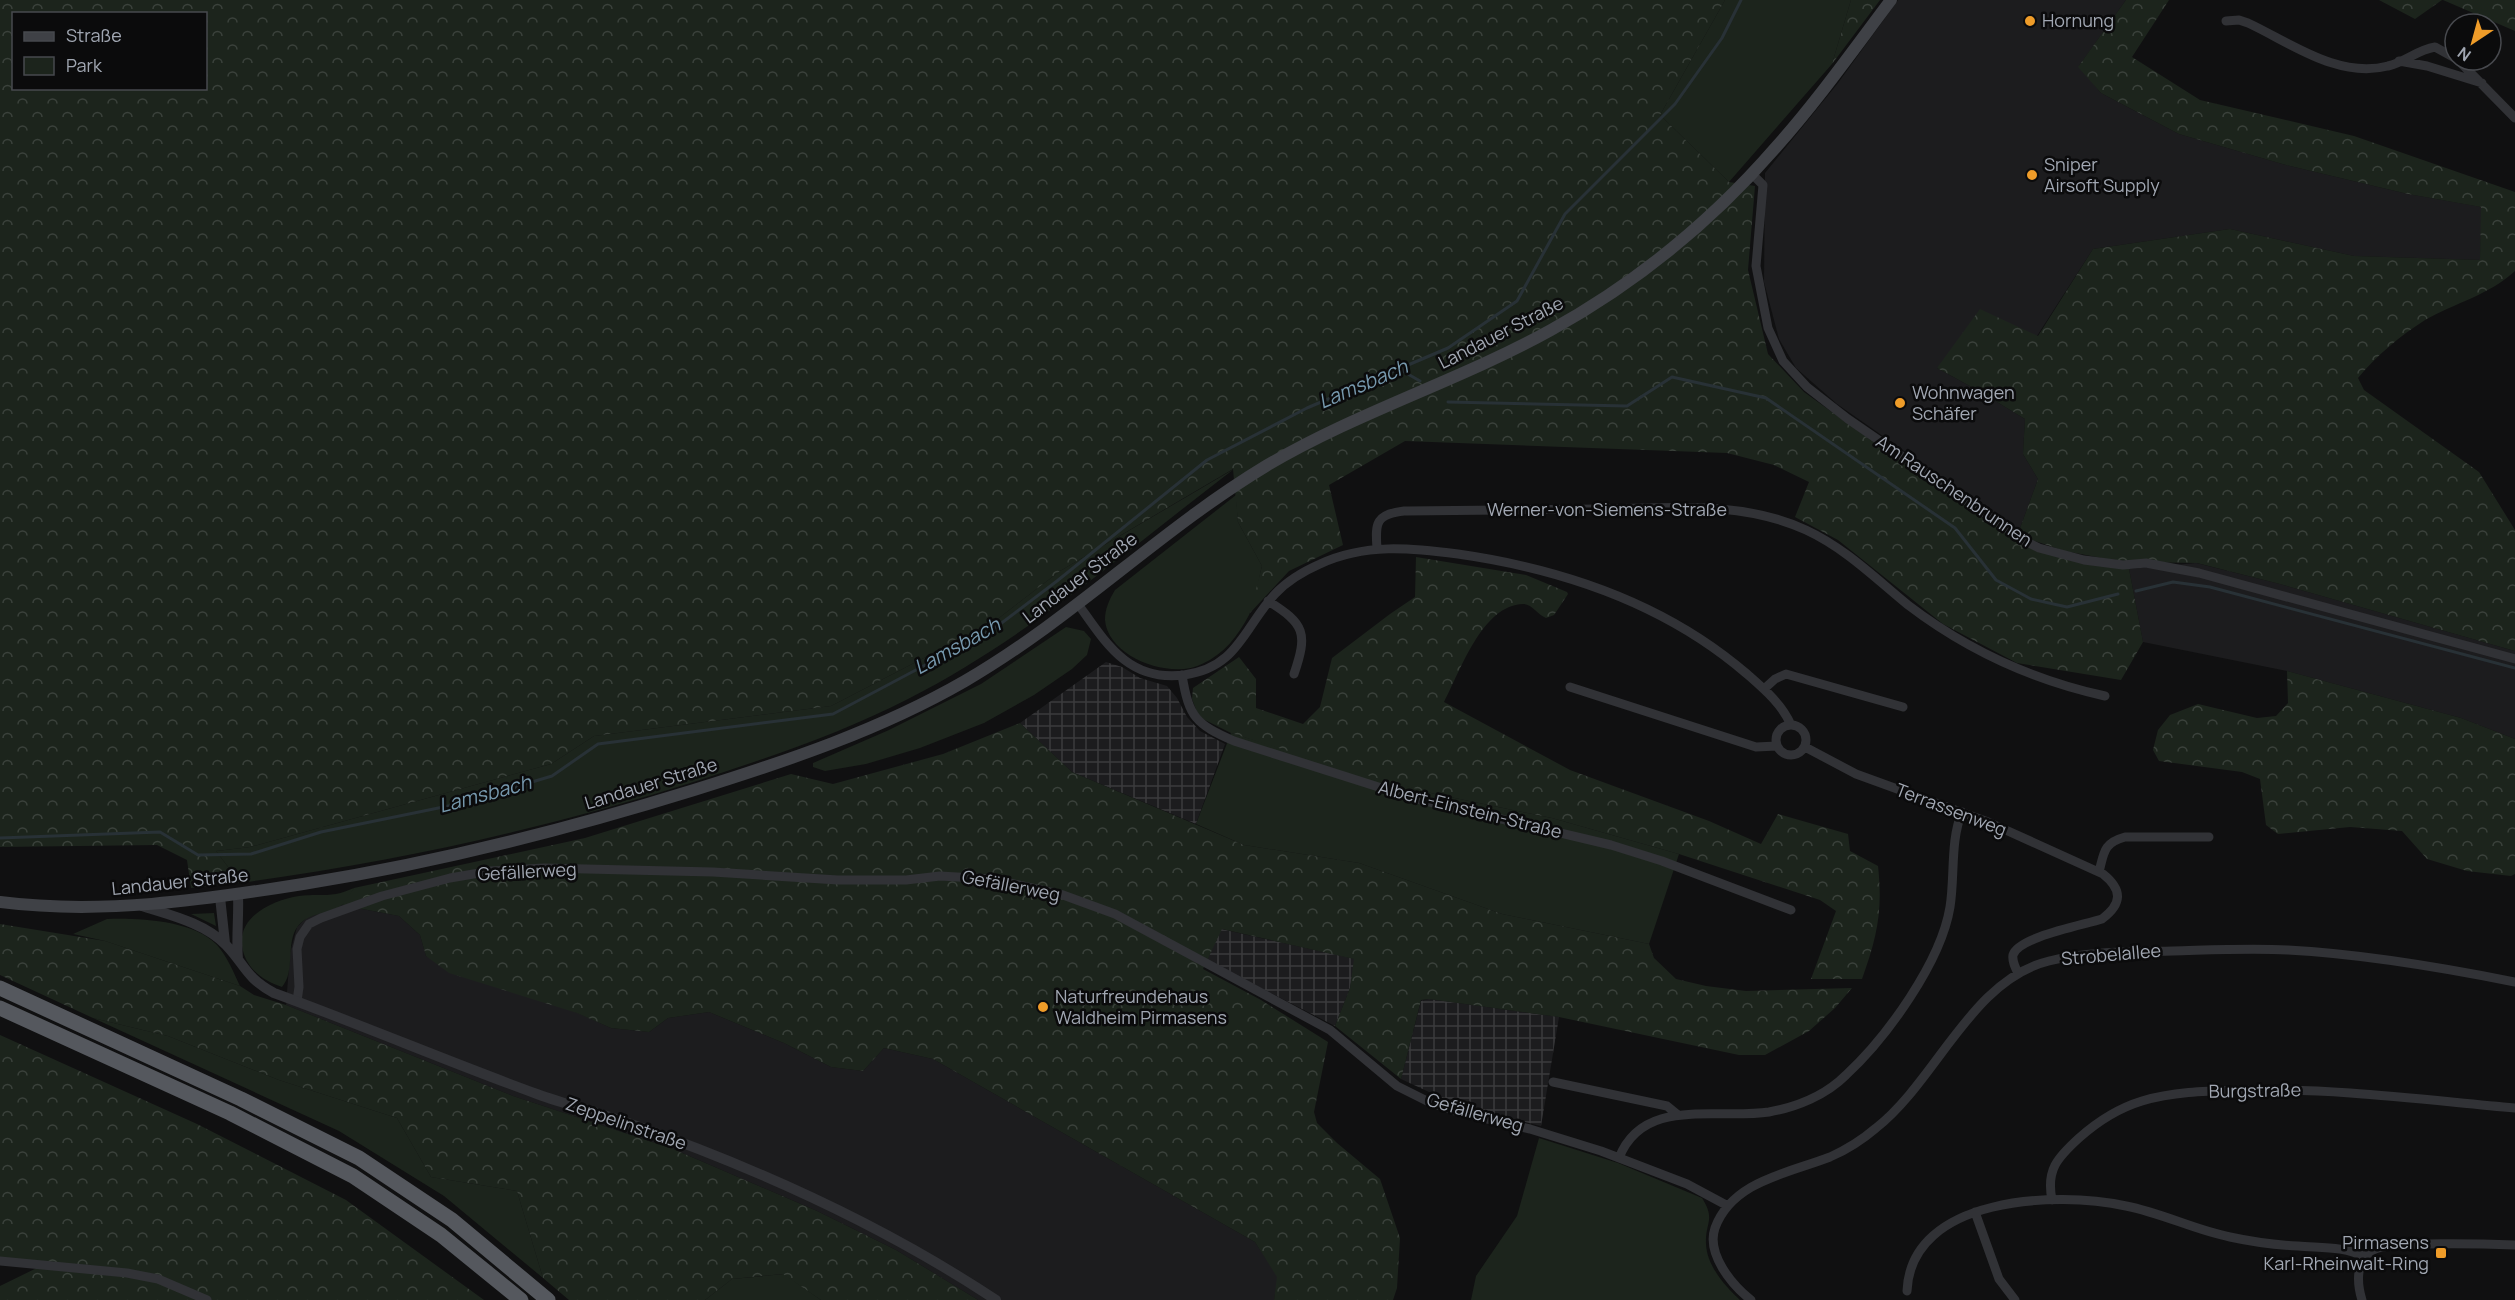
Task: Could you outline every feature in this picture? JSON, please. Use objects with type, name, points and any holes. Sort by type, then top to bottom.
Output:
[{"type":"highway","points":[[0,988],[241,1099],[359,1158],[452,1220],[548,1300]]},
{"type":"highway","points":[[0,1008],[230,1113],[353,1176],[441,1234],[521,1300]]},
{"type":"main road","name":"Landauer Straße","points":[[0,902],[60,907],[142,905],[238,895],[365,874],[523,839],[661,801],[793,759],[884,722],[926,702],[1004,657],[1222,495],[1282,457],[1366,415],[1512,351],[1588,309],[1626,283],[1697,227],[1752,174],[1809,108],[1891,0]]},
{"type":"street","points":[[2226,21],[2239,20],[2248,23],[2321,59],[2351,69],[2390,66],[2416,52],[2435,47],[2443,52]]},
{"type":"street","points":[[2399,61],[2427,66],[2482,83]]},
{"type":"street","points":[[2470,72],[2515,118]]},
{"type":"street","name":"Am Rauschenbrunnen","points":[[1752,174],[1763,185],[1764,192],[1756,266],[1759,289],[1768,328],[1782,361],[1807,387],[1848,419],[2025,541],[2039,548],[2084,560],[2123,565],[2146,563],[2199,573],[2515,658]]},
{"type":"street","name":"Werner-von-Siemens-Straße","points":[[1377,548],[1376,529],[1380,518],[1392,512],[1712,507],[1755,514],[1804,529],[1839,548],[1933,623],[1980,651],[2038,678],[2105,696]]},
{"type":"street","points":[[1078,604],[1109,647],[1129,664],[1145,672],[1182,675],[1201,672],[1230,654],[1242,642],[1268,601],[1287,583],[1319,564],[1341,556],[1377,548],[1493,559],[1536,567],[1587,584],[1629,600],[1682,627],[1714,648],[1764,689],[1786,713],[1791,725]]},
{"type":"street","points":[[1268,601],[1294,621],[1302,633],[1302,646],[1294,674]]},
{"type":"street","points":[[1764,689],[1774,679],[1786,674],[1903,707]]},
{"type":"street","name":"Albert-Einstein-Straße","points":[[1182,675],[1189,706],[1197,721],[1234,741],[1413,798],[1611,845],[1662,861],[1791,910]]},
{"type":"street","points":[[1570,687],[1756,747],[1777,746]]},
{"type":"street","points":[[1791,725],[1803,730],[1806,735],[1805,747],[1794,755],[1787,755],[1777,746],[1776,740],[1781,729],[1791,725]]},
{"type":"street","name":"Terrassenweg","points":[[1805,747],[1856,774],[1962,812],[2099,872],[2110,880],[2117,890],[2117,901],[2109,914],[2102,919],[2022,944],[2013,955],[2013,963],[2018,973]]},
{"type":"street","points":[[1619,1158],[1628,1138],[1657,1120],[1678,1115],[1751,1114],[1784,1108],[1831,1088],[1861,1061],[1899,1011],[1938,950],[1945,932],[1950,907],[1956,838],[1962,812]]},
{"type":"street","points":[[2099,872],[2106,847],[2115,840],[2125,837],[2209,837]]},
{"type":"street","name":"Gefällerweg","points":[[297,1001],[297,949],[300,937],[309,924],[382,896],[450,878],[491,871],[544,868],[657,870],[838,880],[906,880],[940,876],[992,879],[1063,896],[1114,914],[1330,1030],[1397,1086],[1430,1102],[1458,1112],[1539,1131],[1619,1158],[1687,1184],[1728,1206]]},
{"type":"street","points":[[238,895],[240,921],[237,943],[238,960]]},
{"type":"street","points":[[220,897],[225,943]]},
{"type":"street","points":[[142,905],[204,929],[225,943],[238,960]]},
{"type":"street","name":"Strobelallee","points":[[1751,1300],[1732,1280],[1716,1254],[1713,1240],[1714,1229],[1728,1206],[1752,1186],[1833,1155],[1875,1129],[1915,1091],[1959,1031],[1987,998],[2018,973],[2048,961],[2107,952],[2254,949],[2384,959],[2515,982]]},
{"type":"street","name":"Zeppelinstraße","points":[[238,960],[246,972],[259,984],[297,1001],[540,1095],[628,1122],[719,1157],[867,1223],[947,1268],[996,1300]]},
{"type":"street","points":[[1552,1082],[1667,1106],[1678,1115]]},
{"type":"street","name":"Burgstraße","points":[[2052,1200],[2049,1179],[2052,1169],[2058,1159],[2074,1143],[2100,1121],[2140,1102],[2162,1096],[2217,1090],[2332,1091],[2515,1108]]},
{"type":"street","points":[[1907,1292],[1911,1266],[1929,1240],[1947,1225],[1975,1212],[1998,1206],[2052,1200],[2101,1202],[2126,1206],[2227,1237],[2262,1243],[2344,1249],[2365,1257]]},
{"type":"street","points":[[1975,1212],[1998,1279],[2015,1300]]},
{"type":"street","points":[[2362,1300],[2358,1274],[2365,1257],[2380,1247],[2515,1245]]},
{"type":"street","points":[[0,1261],[126,1273],[158,1279],[207,1300]]},
{"type":"shaded area","points":[[1898,0],[2126,0],[2079,66],[2101,93],[2179,134],[2286,165],[2408,194],[2482,207],[2480,260],[2354,256],[2230,229],[2093,249],[2037,336],[1937,368],[2025,419],[2023,454],[2038,479],[2019,531],[1837,404],[1796,368],[1779,339],[1764,282],[1765,173],[1838,83]]},
{"type":"shaded area","points":[[2196,563],[2280,584],[2515,651],[2515,739],[2461,718],[2287,671],[2143,642],[2129,569]]},
{"type":"shaded area","points":[[1106,662],[1122,667],[1140,678],[1167,686],[1177,698],[1187,717],[1200,731],[1225,744],[1196,824],[1072,772],[1020,723]]},
{"type":"shaded area","points":[[342,905],[399,916],[420,935],[426,956],[578,1013],[611,1028],[649,1032],[668,1018],[709,1012],[784,1043],[831,1067],[863,1071],[884,1048],[933,1059],[1255,1242],[1278,1277],[1274,1300],[978,1300],[896,1250],[817,1211],[673,1149],[513,1096],[286,1005],[290,953],[297,927],[308,916]]},
{"type":"shaded area","points":[[1221,929],[1355,959],[1350,988],[1335,1026],[1207,960]]},
{"type":"shaded area","points":[[1429,999],[1559,1017],[1541,1126],[1455,1104],[1401,1079],[1421,1001]]},
{"type":"green space","points":[[0,0],[1725,0],[1660,115],[1729,182],[1755,186],[1748,270],[1768,354],[1804,392],[1925,479],[2019,542],[2129,569],[2143,642],[2121,680],[2017,663],[1943,624],[1838,540],[1795,517],[1809,482],[1774,465],[1727,453],[1405,441],[1329,485],[1343,545],[1289,571],[1250,613],[1262,566],[1238,522],[1233,469],[1060,571],[995,621],[831,706],[594,736],[551,764],[250,847],[216,851],[234,875],[247,882],[191,888],[187,860],[157,845],[0,847]]},
{"type":"green space","points":[[1725,0],[1851,0],[1832,64],[1729,182],[1660,115]]},
{"type":"green space","points":[[1851,0],[1880,0],[1832,64]]},
{"type":"green space","points":[[2126,0],[2169,0],[2132,57],[2200,100],[2354,136],[2515,192],[2515,271],[2494,286],[2416,326],[2381,354],[2358,378],[2364,390],[2479,472],[2515,530],[2515,651],[2280,584],[2197,563],[2107,559],[2065,551],[2029,539],[2019,531],[2038,479],[2023,454],[2025,419],[1937,368],[1980,309],[2038,336],[2093,249],[2230,229],[2354,256],[2480,260],[2481,207],[2408,194],[2286,165],[2179,134],[2101,93],[2078,67]]},
{"type":"green space","points":[[2379,0],[2442,0],[2415,19]]},
{"type":"green space","points":[[2443,0],[2515,0],[2515,31],[2503,26],[2503,12],[2471,12]]},
{"type":"green space","points":[[1234,469],[1076,592],[994,649],[908,699],[806,744],[700,780],[588,813],[475,841],[362,864],[247,882],[234,875],[216,851],[250,847],[551,764],[594,736],[831,706],[995,621],[1060,571]]},
{"type":"green space","points":[[1236,495],[1238,522],[1262,566],[1249,615],[1240,630],[1230,644],[1217,655],[1202,664],[1189,668],[1159,667],[1129,655],[1117,645],[1109,633],[1105,620],[1108,605],[1115,590]]},
{"type":"green space","points":[[1416,557],[1526,575],[1568,594],[1554,615],[1546,618],[1523,604],[1508,607],[1496,616],[1474,642],[1444,702],[1570,770],[1709,821],[1761,844],[1778,814],[1848,834],[1850,851],[1878,866],[1880,897],[1878,924],[1862,979],[1811,979],[1836,911],[1820,900],[1679,854],[1552,818],[1431,793],[1348,770],[1231,733],[1199,717],[1192,699],[1193,688],[1239,657],[1256,679],[1256,708],[1303,724],[1320,707],[1332,658],[1415,597]]},
{"type":"green space","points":[[1066,627],[1084,631],[1091,639],[1087,655],[1072,669],[1034,695],[984,723],[920,748],[866,764],[825,771],[813,767],[813,763],[889,730],[981,684]]},
{"type":"green space","points":[[2287,671],[2461,718],[2515,739],[2515,874],[2511,876],[2467,871],[2427,859],[2402,831],[2350,827],[2278,834],[2266,825],[2260,779],[2242,772],[2159,761],[2153,750],[2158,730],[2170,715],[2198,704],[2257,718],[2276,716],[2288,703]]},
{"type":"green space","points":[[1020,723],[1072,772],[1244,845],[1359,863],[1502,914],[1649,944],[1654,958],[1676,979],[1706,986],[1746,991],[1852,988],[1835,1008],[1809,1031],[1765,1055],[1739,1055],[1559,1017],[1429,999],[1421,1000],[1401,1079],[1335,1026],[1350,988],[1354,959],[1222,929],[1203,969],[1261,1000],[1328,1042],[1314,1112],[1317,1123],[1380,1179],[1400,1238],[1397,1288],[1393,1300],[1274,1300],[1277,1277],[1255,1242],[933,1059],[884,1048],[863,1071],[831,1067],[784,1043],[709,1012],[668,1018],[649,1032],[611,1028],[577,1013],[449,973],[426,956],[420,935],[399,916],[342,905],[354,888],[585,838],[791,774],[833,784],[943,754]]},
{"type":"green space","points":[[1231,733],[1431,793],[1552,818],[1679,854],[1649,944],[1502,914],[1359,863],[1244,845],[1196,824]]},
{"type":"green space","points":[[354,888],[343,904],[314,915],[298,926],[292,940],[289,973],[282,987],[263,978],[249,964],[243,951],[244,929],[250,920],[267,906],[288,898],[336,894]]},
{"type":"green space","points":[[214,913],[216,926],[191,914]]},
{"type":"green space","points":[[107,919],[150,920],[194,930],[221,949],[240,986],[105,941],[73,934]]},
{"type":"green space","points":[[0,924],[105,941],[240,986],[254,995],[286,1005],[513,1096],[673,1149],[817,1211],[896,1250],[978,1300],[821,1300],[783,1274],[732,1279],[705,1300],[569,1300],[543,1278],[517,1191],[431,1177],[397,1118],[279,1080],[168,1036],[93,1018],[0,975]]},
{"type":"green space","points":[[93,1018],[168,1036],[279,1080],[397,1118],[431,1177],[517,1191],[543,1278],[444,1196],[339,1131]]},
{"type":"green space","points":[[0,1035],[197,1124],[346,1200],[484,1300],[0,1300],[0,1286],[45,1264],[0,1261]]},
{"type":"green space","points":[[1539,1138],[1618,1163],[1702,1198],[1709,1216],[1706,1237],[1707,1252],[1713,1268],[1740,1300],[1471,1300],[1476,1276],[1517,1216]]},
{"type":"green space","points":[[784,1274],[821,1300],[705,1300],[732,1279]]},
{"type":"waterway","name":"Lamsbach","points":[[0,838],[160,832],[198,855],[251,854],[321,832],[458,804],[552,776],[598,744],[833,714],[995,628],[1207,460],[1307,408],[1448,348],[1517,301],[1565,214],[1675,104],[1722,38],[1741,0]]},
{"type":"waterway","points":[[1399,369],[1420,381]]},
{"type":"waterway","points":[[1448,402],[1627,406],[1672,377],[1766,398],[1955,528],[1996,580],[2031,599],[2067,607],[2118,594]]},
{"type":"waterway","points":[[2136,591],[2173,582],[2210,587],[2515,668]]},
{"type":"place","name":"Hornung","points":[[2030,21]]},
{"type":"place","name":"Sniper Airsoft Supply","points":[[2032,175]]},
{"type":"place","name":"Wohnwagen Schäfer","points":[[1900,403]]},
{"type":"place","name":"Naturfreundehaus Waldheim Pirmasens","points":[[1043,1007]]},
{"type":"place","name":"Pirmasens Karl-Rheinwalt-Ring","points":[[2441,1253]]}]
